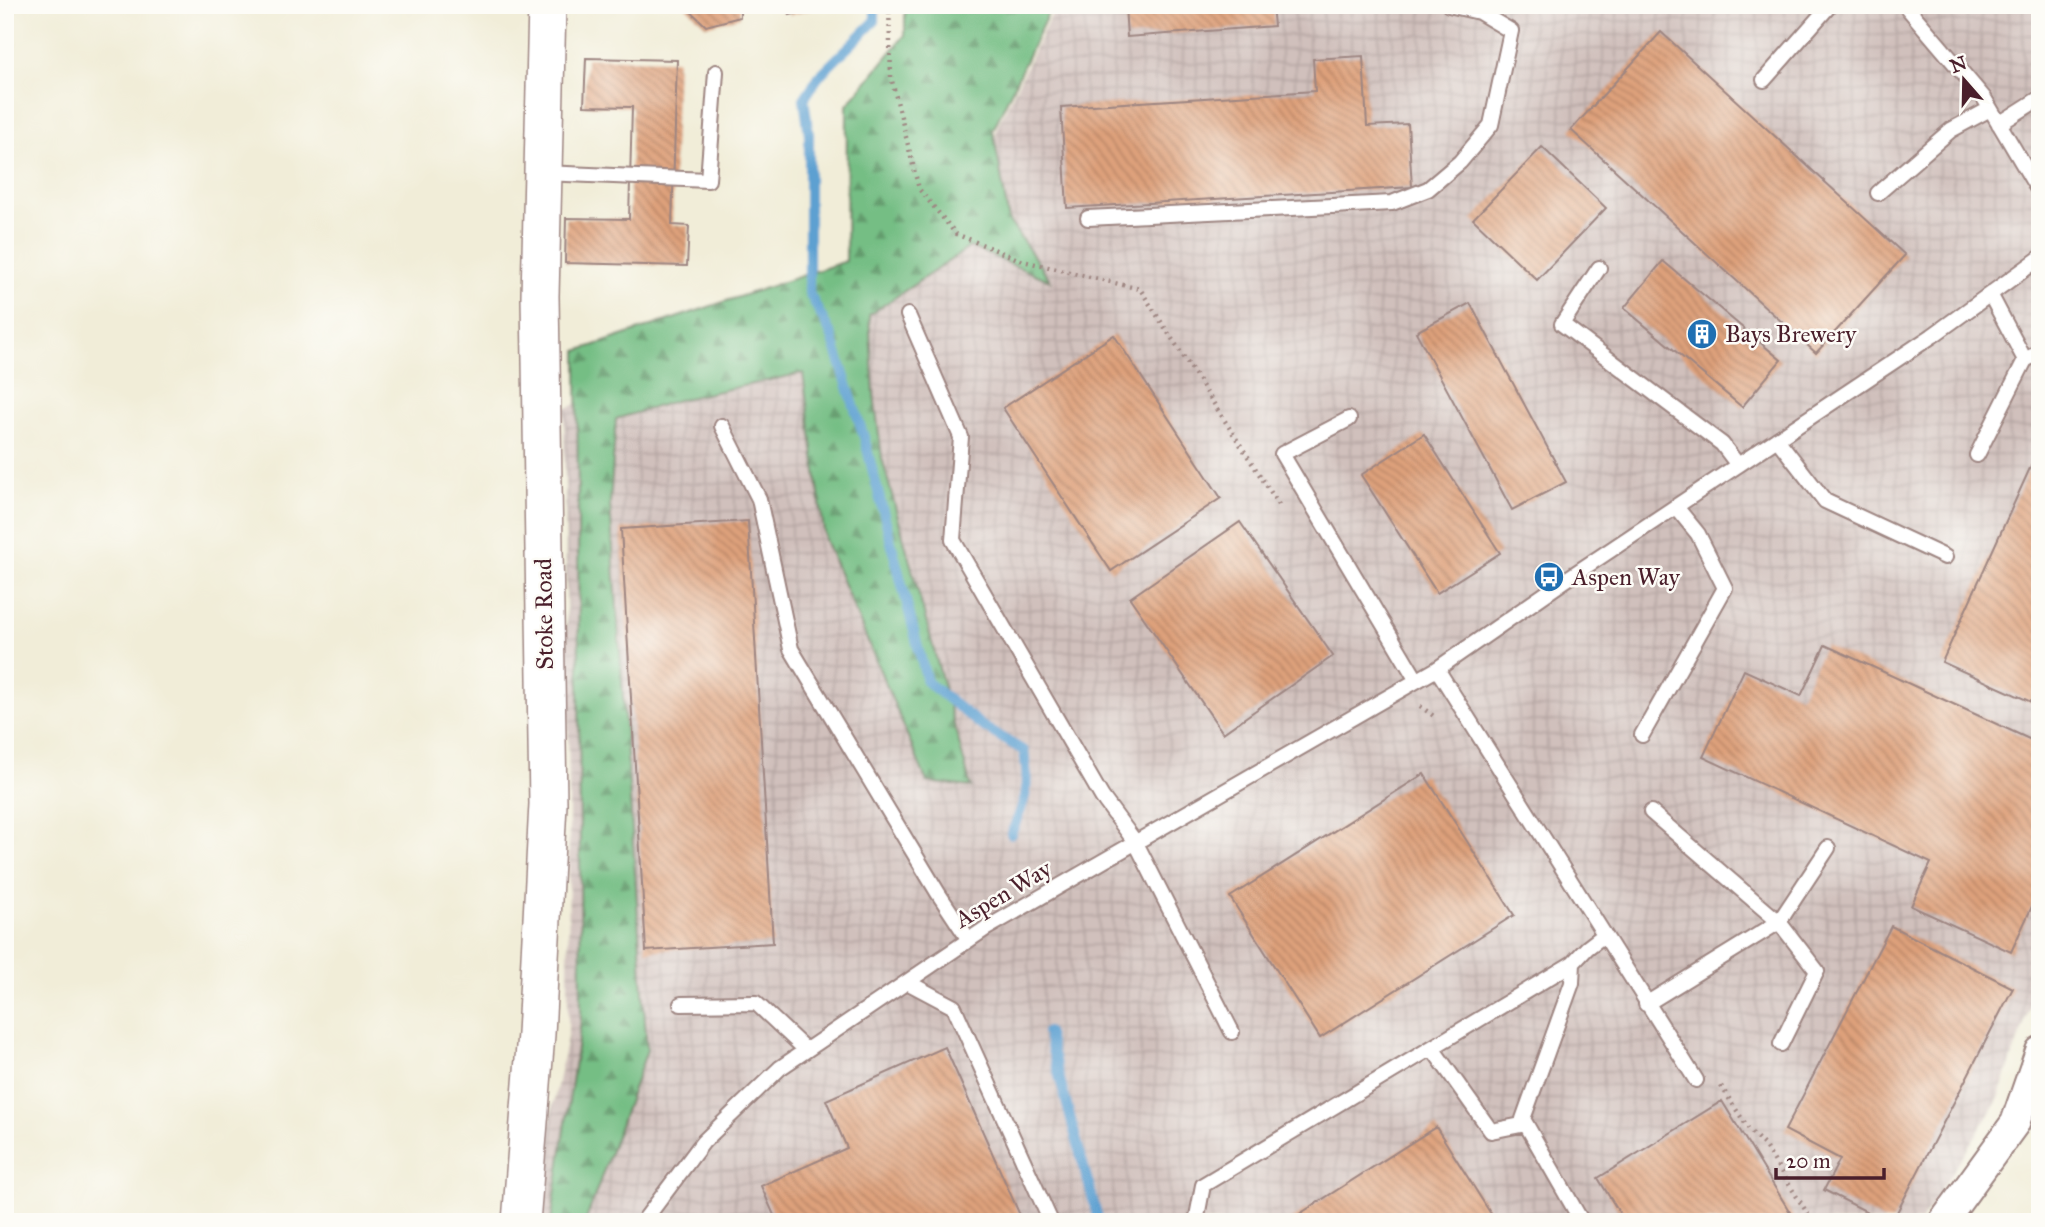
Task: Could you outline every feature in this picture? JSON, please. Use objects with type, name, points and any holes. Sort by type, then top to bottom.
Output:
[{"type":"street","name":"Stoke Road","points":[[521,1222],[536,1034],[548,804],[541,392],[542,173],[547,5]]},
{"type":"street","points":[[1943,1222],[2015,1123],[2040,1051]]},
{"type":"lane","points":[[1088,218],[1392,203],[1428,189],[1460,162],[1491,125],[1511,32],[1479,12],[1449,5]]},
{"type":"lane","points":[[1764,80],[1829,5]]},
{"type":"lane","points":[[1905,5],[1990,108],[2040,193]]},
{"type":"lane","points":[[542,173],[708,180],[716,72]]},
{"type":"lane","points":[[1999,124],[2040,98]]},
{"type":"lane","points":[[1878,193],[1951,130],[1990,108]]},
{"type":"lane","name":"Aspen Way","points":[[643,1222],[703,1142],[780,1068],[806,1049],[970,940],[1437,669],[2040,258]]},
{"type":"lane","points":[[1599,268],[1562,324],[1722,444],[1738,465]]},
{"type":"lane","points":[[1990,294],[2025,360]]},
{"type":"lane","points":[[908,315],[961,437],[953,540],[1102,797],[1136,843],[1232,1032]]},
{"type":"lane","points":[[1977,456],[2025,360],[2040,352]]},
{"type":"lane","points":[[1349,419],[1282,454],[1416,679]]},
{"type":"lane","points":[[722,426],[759,499],[791,649],[938,893],[970,940]]},
{"type":"lane","points":[[1777,439],[1825,501],[1945,557]]},
{"type":"lane","points":[[1642,735],[1725,588],[1698,534],[1676,506]]},
{"type":"lane","points":[[1437,669],[1696,1080]]},
{"type":"lane","points":[[1651,812],[1779,922],[1817,971],[1780,1044]]},
{"type":"lane","points":[[1646,1004],[1779,922],[1828,848]]},
{"type":"lane","points":[[1196,1222],[1203,1185],[1573,963],[1604,935]]},
{"type":"lane","points":[[1573,963],[1572,983],[1523,1119],[1582,1222]]},
{"type":"lane","points":[[907,982],[954,1007],[1051,1222]]},
{"type":"lane","points":[[681,1004],[756,1003],[806,1049]]},
{"type":"lane","points":[[1432,1048],[1491,1131],[1526,1124]]},
{"type":"path","points":[[889,5],[891,77],[919,189],[956,234],[1023,261],[1140,289],[1282,510]]},
{"type":"shaded area","points":[[1056,5],[2040,5],[2040,978],[1996,1104],[1920,1222],[529,1222],[568,1033],[569,799],[564,409],[904,276],[986,199],[997,127]]},
{"type":"shaded area","points":[[2040,1186],[2040,1222],[2027,1222]]},
{"type":"green space","points":[[905,5],[1052,5],[993,130],[1009,221],[1051,281],[970,247],[869,315],[874,395],[882,458],[971,787],[927,782],[825,540],[803,373],[678,400],[616,419],[610,504],[647,1050],[586,1220],[551,1222],[581,1021],[577,351],[846,261],[847,105],[905,35]]},
{"type":"building","points":[[684,5],[740,5],[740,17],[706,26]]},
{"type":"building","points":[[787,5],[824,5],[824,6],[790,15]]},
{"type":"building","points":[[1125,5],[1272,5],[1274,26],[1127,37]]},
{"type":"building","points":[[1661,32],[1905,255],[1816,353],[1571,130]]},
{"type":"building","points":[[1363,56],[1367,126],[1408,124],[1412,187],[1067,208],[1061,107],[1315,91],[1313,59]]},
{"type":"building","points":[[586,58],[677,60],[672,225],[689,226],[687,266],[565,263],[566,218],[629,219],[632,107],[584,106]]},
{"type":"building","points":[[1542,147],[1606,208],[1537,280],[1473,219]]},
{"type":"building","name":"Bays Brewery","points":[[1663,261],[1781,360],[1742,407],[1624,308]]},
{"type":"building","points":[[1470,303],[1566,482],[1512,510],[1416,332]]},
{"type":"building","points":[[1114,335],[1221,498],[1111,571],[1003,408]]},
{"type":"building","points":[[1424,434],[1500,553],[1437,593],[1361,475]]},
{"type":"building","points":[[2040,446],[2040,706],[1942,662]]},
{"type":"building","points":[[748,521],[773,943],[646,951],[621,529]]},
{"type":"building","points":[[1240,522],[1333,656],[1223,733],[1130,598]]},
{"type":"building","points":[[1825,645],[2040,744],[2040,889],[2011,952],[1911,906],[1931,863],[1703,757],[1744,670],[1801,696]]},
{"type":"building","points":[[1424,774],[1514,915],[1320,1038],[1230,897]]},
{"type":"building","points":[[1891,926],[2013,988],[1892,1222],[1887,1222],[1824,1190],[1840,1159],[1785,1130]]},
{"type":"building","points":[[945,1047],[1023,1222],[777,1222],[761,1186],[847,1148],[826,1100]]},
{"type":"building","points":[[1722,1101],[1796,1222],[1625,1222],[1598,1178]]},
{"type":"building","points":[[1436,1127],[1496,1222],[1287,1222]]},
{"type":"waterway","points":[[875,5],[875,21],[819,76],[804,99],[809,134],[809,293],[831,334],[864,437],[927,682],[982,726],[1024,751],[1027,776],[1025,794],[1011,834]]},
{"type":"waterway","points":[[1047,1032],[1099,1222]]},
{"type":"place","name":"Bays Brewery","points":[[1702,334]]},
{"type":"place","name":"Aspen Way","points":[[1549,577]]}]
